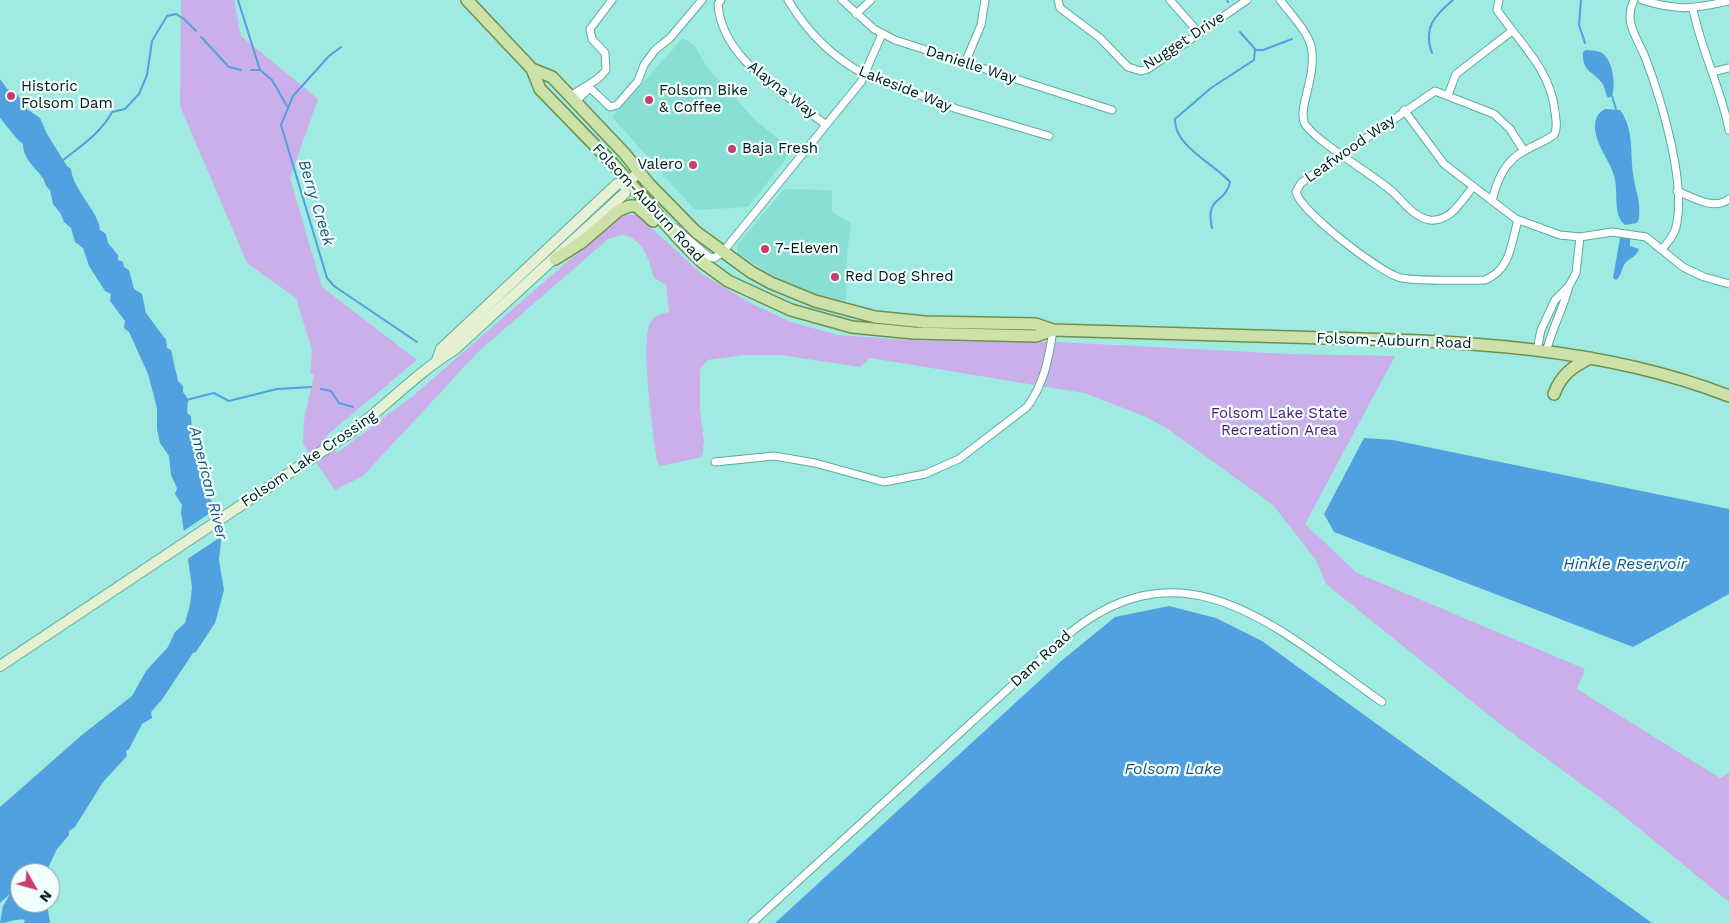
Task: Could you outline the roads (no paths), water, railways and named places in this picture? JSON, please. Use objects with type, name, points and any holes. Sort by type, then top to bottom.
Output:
[{"type":"main road","name":"Folsom-Auburn Road","points":[[467,0],[532,69],[540,89],[614,164],[679,239],[710,268],[743,289],[791,310],[833,323],[873,330],[936,334],[1036,336],[1053,330]]},
{"type":"main road","name":"Folsom-Auburn Road","points":[[532,69],[552,78],[625,154],[638,173],[696,232],[722,253],[771,283],[839,309],[901,320],[1036,324],[1053,330],[1430,341],[1541,351],[1590,358],[1656,374],[1729,396]]},
{"type":"main road","name":"Folsom Lake Crossing","points":[[437,360],[442,349],[548,248],[617,184],[628,182],[638,173]]},
{"type":"main road","name":"Folsom Lake Crossing","points":[[0,666],[331,445],[384,407],[437,360],[454,350],[555,259],[625,193],[628,182]]},
{"type":"main road","points":[[555,259],[582,242],[619,210],[630,206],[640,208],[666,234],[679,239]]},
{"type":"main road","points":[[1554,394],[1559,381],[1566,373],[1590,358]]},
{"type":"street","points":[[572,100],[586,92],[588,86],[599,80],[607,65],[605,53],[592,39],[590,29],[612,0]]},
{"type":"street","points":[[588,86],[610,106],[617,105],[638,80],[644,65],[655,50],[670,38],[702,0]]},
{"type":"street","name":"Alayna Way","points":[[722,0],[718,4],[720,20],[738,53],[759,75],[796,100],[826,125]]},
{"type":"street","name":"Lakeside Way","points":[[788,0],[826,48],[840,60],[864,74],[958,109],[1048,136]]},
{"type":"street","name":"Danielle Way","points":[[842,0],[856,14],[882,34],[1112,110]]},
{"type":"street","points":[[856,14],[871,0]]},
{"type":"street","points":[[965,63],[981,26],[985,0]]},
{"type":"street","name":"Nugget Drive","points":[[1058,0],[1060,8],[1100,38],[1128,68],[1134,71],[1148,69],[1247,0]]},
{"type":"street","points":[[1170,0],[1200,33]]},
{"type":"street","points":[[1280,0],[1311,42],[1314,61],[1304,104],[1304,122],[1309,130],[1390,190],[1412,211],[1429,220],[1448,216],[1473,187]]},
{"type":"street","points":[[1492,201],[1500,175],[1516,155],[1554,135],[1557,126],[1555,108],[1542,67],[1512,31],[1498,10],[1499,0]]},
{"type":"street","points":[[1634,0],[1629,12],[1630,22],[1645,58],[1664,118],[1677,191],[1677,223],[1675,231],[1662,248]]},
{"type":"street","points":[[1642,0],[1665,6],[1693,9],[1729,1]]},
{"type":"street","points":[[1693,9],[1697,31],[1712,72],[1729,130]]},
{"type":"street","points":[[1448,95],[1456,74],[1512,31]]},
{"type":"street","points":[[664,222],[676,228],[709,257],[714,258],[722,253],[861,82],[882,34]]},
{"type":"street","points":[[1712,72],[1729,68]]},
{"type":"street","name":"Leafwood Way","points":[[1518,220],[1506,263],[1494,276],[1476,280],[1407,279],[1397,277],[1334,234],[1316,219],[1297,197],[1297,187],[1432,92],[1440,92],[1499,117],[1510,129],[1524,150]]},
{"type":"street","points":[[1404,110],[1435,155],[1473,187],[1518,220],[1545,231],[1580,237],[1612,232],[1639,235],[1652,240],[1675,261],[1693,273],[1729,284]]},
{"type":"street","points":[[1677,191],[1710,203],[1718,204],[1729,198]]},
{"type":"street","points":[[1541,351],[1541,330],[1555,300],[1569,286],[1576,273],[1580,237]]},
{"type":"street","points":[[714,462],[774,456],[815,464],[884,482],[925,474],[959,459],[1027,407],[1035,396],[1048,365],[1053,330]]},
{"type":"street","name":"Dam Road","points":[[752,923],[1065,637],[1095,614],[1121,602],[1143,596],[1174,593],[1206,596],[1236,605],[1264,620],[1382,702]]},
{"type":"water","points":[[1586,50],[1600,52],[1609,61],[1613,79],[1612,96],[1608,98],[1602,83],[1586,67],[1583,52]]},
{"type":"water","points":[[0,79],[8,90],[17,94],[27,109],[40,118],[47,134],[67,166],[71,169],[76,185],[99,223],[100,230],[106,234],[108,243],[118,255],[118,260],[123,262],[124,267],[129,270],[134,289],[142,294],[146,313],[166,340],[167,348],[171,350],[178,381],[183,386],[183,392],[188,399],[187,413],[191,416],[192,435],[197,439],[205,465],[208,489],[212,495],[210,499],[214,504],[216,525],[221,541],[219,560],[224,590],[215,623],[161,701],[151,712],[152,718],[142,724],[129,749],[126,751],[127,756],[103,782],[75,827],[69,831],[69,835],[57,849],[50,863],[10,863],[10,894],[0,903],[0,807],[83,734],[132,696],[146,671],[168,647],[175,632],[185,623],[192,587],[181,512],[182,505],[175,494],[177,488],[171,475],[169,456],[160,443],[157,429],[157,408],[148,374],[129,332],[124,328],[125,321],[110,301],[111,294],[105,291],[89,266],[83,248],[75,242],[71,228],[64,222],[61,214],[53,204],[50,190],[27,158],[23,144],[0,118]]},
{"type":"water","points":[[1605,109],[1620,110],[1628,125],[1633,173],[1639,206],[1639,219],[1637,223],[1625,225],[1621,221],[1617,210],[1616,186],[1613,173],[1598,142],[1595,128],[1598,115]]},
{"type":"water","points":[[1620,238],[1630,238],[1630,246],[1639,249],[1623,267],[1616,280],[1613,278]]},
{"type":"water","name":"Hinkle Reservoir","points":[[1364,438],[1393,440],[1729,509],[1729,594],[1633,647],[1334,532],[1324,514]]},
{"type":"water","name":"Folsom Lake","points":[[1169,606],[1216,618],[1262,641],[1652,923],[775,923],[1060,662],[1115,617]]},
{"type":"water","points":[[10,894],[10,913],[48,913],[50,923],[24,923],[25,920],[16,920],[0,923],[3,906]]},
{"type":"waterway","name":"Berry Creek","points":[[238,0],[260,70]]},
{"type":"waterway","points":[[1432,53],[1429,36],[1432,23],[1440,12],[1453,0]]},
{"type":"waterway","points":[[1581,0],[1579,25],[1585,43]]},
{"type":"waterway","points":[[63,160],[96,133],[112,112],[125,109],[139,94],[147,75],[152,41],[167,16],[176,14],[196,31]]},
{"type":"waterway","points":[[1212,228],[1211,210],[1216,201],[1228,189],[1230,182],[1187,146],[1176,129],[1175,119],[1211,88],[1254,60],[1255,49],[1240,32]]},
{"type":"waterway","points":[[201,37],[229,67],[241,70]]},
{"type":"waterway","points":[[1256,50],[1263,50],[1292,39]]},
{"type":"waterway","name":"Berry Creek","points":[[341,47],[329,56],[293,96],[281,125],[327,278],[334,286],[417,342]]},
{"type":"waterway","points":[[251,70],[260,70],[272,80],[287,106]]},
{"type":"waterway","points":[[1612,96],[1616,109]]},
{"type":"waterway","points":[[186,400],[214,393],[229,401],[277,389],[311,387]]},
{"type":"waterway","points":[[321,389],[331,391],[339,403],[353,407]]},
{"type":"place","name":"Historic Folsom Dam","points":[[11,96]]},
{"type":"place","name":"Folsom Bike & Coffee","points":[[649,100]]},
{"type":"place","name":"Baja Fresh","points":[[732,149]]},
{"type":"place","name":"Valero","points":[[693,165]]},
{"type":"place","name":"7-Eleven","points":[[765,249]]},
{"type":"place","name":"Red Dog Shred","points":[[835,277]]},
{"type":"park label","name":"Folsom Lake State Recreation Area","points":[[1279,422]]},
{"type":"water label","name":"American River","points":[[208,483]]}]
